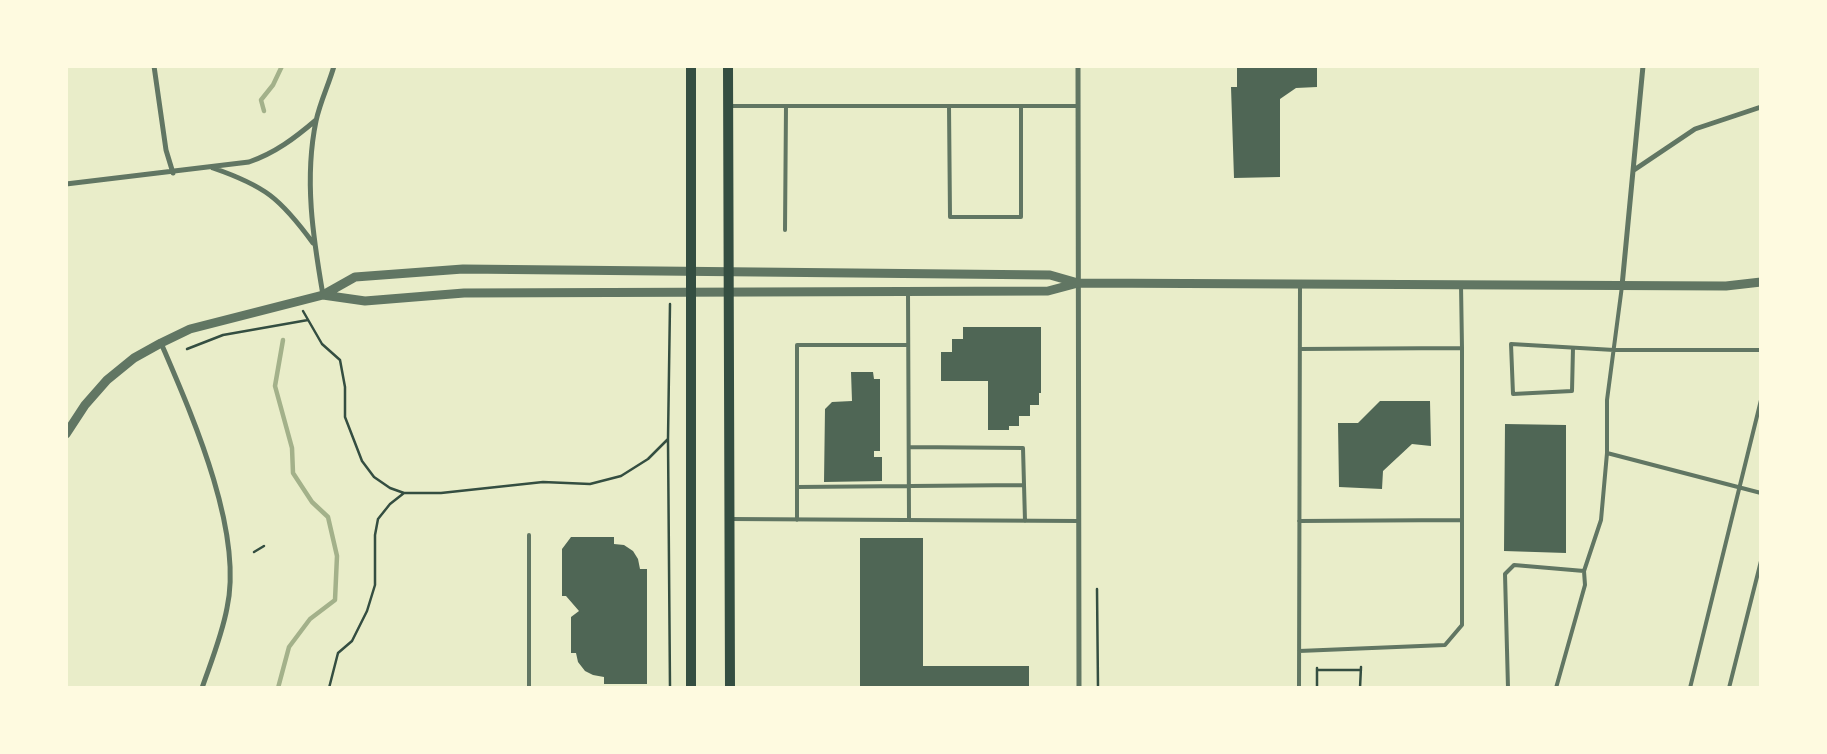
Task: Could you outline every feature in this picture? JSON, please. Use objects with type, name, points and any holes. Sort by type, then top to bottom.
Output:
[{"type":"main road","points":[[691,66],[693,292],[691,688]]},
{"type":"main road","points":[[728,66],[730,688]]},
{"type":"street","points":[[154,66],[166,150],[173,172]]},
{"type":"street","points":[[323,295],[314,243],[309,192],[316,120],[334,66]]},
{"type":"street","points":[[1078,66],[1079,688]]},
{"type":"street","points":[[1622,286],[1644,66]]},
{"type":"street","points":[[1634,170],[1695,129],[1761,107]]},
{"type":"street","points":[[66,184],[249,162],[268,156],[316,120]]},
{"type":"street","points":[[211,168],[245,179],[266,190],[283,204],[314,243]]},
{"type":"street","points":[[66,434],[85,405],[107,380],[134,358],[161,343],[190,329],[323,295],[355,277],[463,269],[1050,275],[1078,283]]},
{"type":"street","points":[[323,295],[364,301],[464,292],[1048,290],[1078,283],[1726,286],[1761,282]]},
{"type":"street","points":[[161,343],[200,435],[226,530],[228,552],[227,608],[202,688]]},
{"type":"lane","points":[[728,106],[1078,106]]},
{"type":"lane","points":[[785,230],[786,106]]},
{"type":"lane","points":[[949,106],[950,217],[1021,217],[1021,106]]},
{"type":"lane","points":[[1299,688],[1300,284]]},
{"type":"lane","points":[[1299,651],[1445,645],[1462,625],[1461,285]]},
{"type":"lane","points":[[1556,688],[1585,585],[1584,571],[1601,520],[1607,453],[1607,400],[1622,286]]},
{"type":"lane","points":[[908,291],[909,520]]},
{"type":"lane","points":[[1573,348],[1572,391],[1513,394],[1511,344],[1614,350],[1761,350]]},
{"type":"lane","points":[[797,520],[797,345],[908,345]]},
{"type":"lane","points":[[1300,349],[1462,348]]},
{"type":"lane","points":[[1690,688],[1761,400]]},
{"type":"lane","points":[[909,447],[1023,448],[1024,521]]},
{"type":"lane","points":[[1607,453],[1761,493]]},
{"type":"lane","points":[[797,487],[1024,485]]},
{"type":"lane","points":[[730,519],[1078,521]]},
{"type":"lane","points":[[1299,521],[1462,520]]},
{"type":"lane","points":[[529,535],[529,688]]},
{"type":"lane","points":[[1729,688],[1761,561]]},
{"type":"lane","points":[[1508,688],[1505,574],[1514,565],[1584,571]]},
{"type":"path","points":[[297,301],[322,344],[340,360],[345,387],[345,417],[362,461],[374,477],[390,488],[404,493],[440,493],[544,482],[590,484],[621,476],[648,459],[668,439]]},
{"type":"path","points":[[670,304],[668,439],[670,688]]},
{"type":"path","points":[[187,349],[223,335],[308,320]]},
{"type":"path","points":[[330,688],[338,654],[352,641],[367,611],[372,594],[376,566],[374,536],[378,519],[390,504],[404,493]]},
{"type":"path","points":[[254,552],[264,546]]},
{"type":"path","points":[[1097,589],[1098,688]]},
{"type":"path","points":[[1317,688],[1317,669],[1361,668],[1360,688]]},
{"type":"building","points":[[1237,66],[1317,66],[1317,87],[1296,88],[1280,99],[1280,177],[1234,178],[1231,87],[1237,87]]},
{"type":"building","points":[[963,327],[1041,327],[1041,393],[1039,393],[1039,405],[1030,405],[1030,416],[1019,416],[1019,426],[1009,426],[1009,430],[988,430],[988,381],[941,381],[941,352],[952,352],[952,339],[963,339]]},
{"type":"building","points":[[851,372],[873,372],[874,379],[880,379],[880,451],[874,451],[874,457],[882,457],[882,481],[824,482],[825,409],[832,402],[852,401]]},
{"type":"building","points":[[1380,401],[1430,401],[1431,446],[1412,444],[1383,471],[1382,489],[1339,487],[1338,423],[1358,423]]},
{"type":"building","points":[[1505,424],[1566,425],[1566,553],[1504,551]]},
{"type":"building","points":[[571,537],[614,537],[614,544],[624,545],[633,551],[638,559],[640,569],[647,569],[647,684],[604,684],[604,677],[585,671],[578,662],[576,653],[571,653],[571,617],[579,611],[566,596],[562,596],[562,549]]},
{"type":"building","points":[[860,538],[923,538],[923,666],[1029,666],[1029,688],[860,688]]},
{"type":"waterway","points":[[264,111],[261,100],[273,85],[282,66]]},
{"type":"waterway","points":[[278,688],[289,647],[310,619],[335,600],[337,556],[328,517],[312,502],[293,473],[292,448],[275,386],[283,340]]}]
